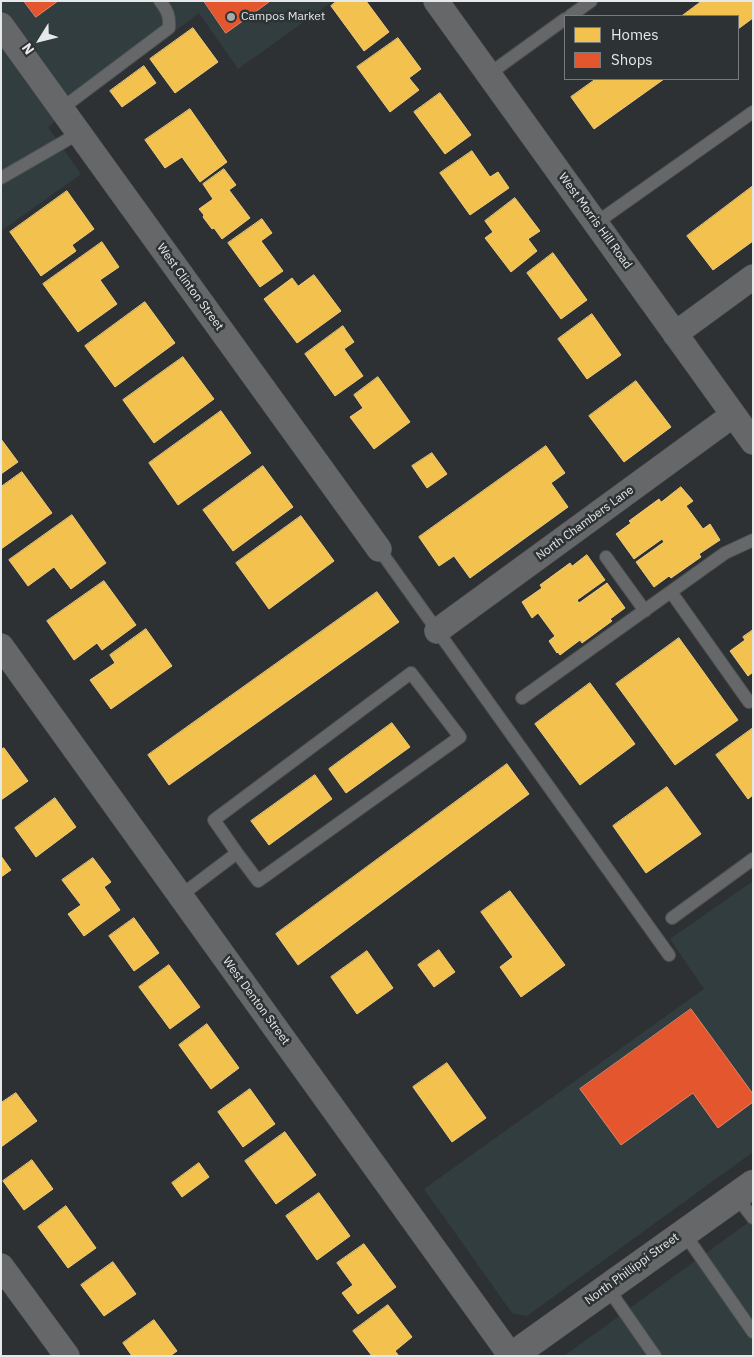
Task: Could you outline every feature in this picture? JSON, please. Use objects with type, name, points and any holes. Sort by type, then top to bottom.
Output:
[{"type":"street","name":"West Morris Hill Road","points":[[436,1],[753,442]]},
{"type":"street","name":"West Clinton Street","points":[[1,25],[379,549]]},
{"type":"street","points":[[675,334],[753,277]]},
{"type":"street","name":"North Chambers Lane","points":[[437,631],[733,414]]},
{"type":"street","name":"West Denton Street","points":[[1,646],[512,1356]]},
{"type":"street","name":"North Phillippi Street","points":[[512,1356],[745,1190]]},
{"type":"street","points":[[1,1266],[68,1356]]},
{"type":"lane","points":[[62,109],[169,28],[170,18],[160,1]]},
{"type":"lane","points":[[571,15],[590,1]]},
{"type":"lane","points":[[489,74],[564,20]]},
{"type":"lane","points":[[596,223],[753,112]]},
{"type":"lane","points":[[1,178],[79,133]]},
{"type":"lane","points":[[522,698],[725,553],[753,540]]},
{"type":"lane","points":[[379,549],[669,955]]},
{"type":"lane","points":[[606,557],[645,611]]},
{"type":"lane","points":[[671,592],[749,702]]},
{"type":"lane","points":[[411,673],[460,737],[258,882],[238,853],[214,820],[411,673]]},
{"type":"lane","points":[[180,896],[238,853]]},
{"type":"lane","points":[[672,918],[753,859]]},
{"type":"lane","points":[[745,1190],[753,1218]]},
{"type":"lane","points":[[684,1233],[753,1332]]},
{"type":"lane","points":[[607,1287],[655,1356]]},
{"type":"shaded area","points":[[1,1],[333,1],[238,69],[199,13],[48,127],[81,174],[1,231]]},
{"type":"shaded area","points":[[753,881],[753,1152],[527,1316],[512,1313],[424,1189],[704,989],[670,939]]},
{"type":"shaded area","points":[[753,1219],[753,1356],[564,1356]]},
{"type":"building: Homes","points":[[337,1],[366,1],[389,32],[364,51],[331,6]]},
{"type":"building: Homes","points":[[702,1],[753,1],[753,18],[739,28],[739,15],[683,15]]},
{"type":"building: Homes","points":[[193,28],[218,62],[175,93],[150,59]]},
{"type":"building: Homes","points":[[398,38],[421,69],[409,78],[419,90],[390,112],[357,67]]},
{"type":"building: Homes","points":[[144,66],[156,83],[122,107],[110,91]]},
{"type":"building: Homes","points":[[595,80],[663,80],[594,129],[571,97]]},
{"type":"building: Homes","points":[[440,93],[471,135],[445,154],[414,112]]},
{"type":"building: Homes","points":[[190,109],[227,162],[200,182],[182,157],[165,168],[145,140]]},
{"type":"building: Homes","points":[[472,151],[490,177],[498,172],[509,188],[470,215],[440,173]]},
{"type":"building: Homes","points":[[224,169],[236,185],[229,190],[250,218],[222,239],[214,228],[212,229],[199,209],[213,199],[203,184]]},
{"type":"building: Homes","points":[[753,186],[753,241],[713,270],[687,236]]},
{"type":"building: Homes","points":[[67,191],[94,229],[72,245],[76,251],[41,276],[10,232]]},
{"type":"building: Homes","points":[[515,198],[540,231],[528,239],[537,251],[511,272],[485,238],[493,232],[485,221]]},
{"type":"building: Homes","points":[[262,219],[272,233],[261,241],[283,271],[260,287],[228,243]]},
{"type":"building: Homes","points":[[102,242],[119,267],[100,280],[117,304],[78,332],[43,284]]},
{"type":"building: Homes","points":[[553,253],[587,300],[561,319],[527,273]]},
{"type":"building: Homes","points":[[314,275],[341,311],[297,343],[264,299],[292,278],[298,286]]},
{"type":"building: Homes","points":[[145,302],[175,343],[115,387],[85,346]]},
{"type":"building: Homes","points":[[592,314],[621,355],[587,379],[558,339]]},
{"type":"building: Homes","points":[[343,326],[354,342],[344,349],[363,376],[335,396],[305,354]]},
{"type":"building: Homes","points":[[183,357],[214,399],[154,443],[123,400]]},
{"type":"building: Homes","points":[[378,377],[410,422],[374,449],[350,417],[363,408],[354,395]]},
{"type":"building: Homes","points":[[636,381],[671,427],[624,462],[589,416]]},
{"type":"building: Homes","points":[[221,411],[251,453],[178,505],[149,463]]},
{"type":"building: Homes","points":[[1,439],[18,462],[1,474]]},
{"type":"building: Homes","points":[[546,446],[565,473],[551,483],[568,507],[470,578],[454,556],[439,566],[419,537]]},
{"type":"building: Homes","points":[[432,453],[447,474],[427,488],[412,466]]},
{"type":"building: Homes","points":[[263,466],[293,507],[233,551],[203,510]]},
{"type":"building: Homes","points":[[22,472],[52,513],[1,549],[1,487]]},
{"type":"building: Homes","points":[[681,487],[693,501],[686,506],[703,529],[710,524],[720,540],[699,554],[701,557],[671,578],[669,576],[654,587],[636,562],[664,542],[662,539],[634,559],[616,534],[631,523],[629,521],[659,499],[661,502]]},
{"type":"building: Homes","points":[[72,515],[106,563],[71,589],[54,567],[28,586],[9,560]]},
{"type":"building: Homes","points":[[301,516],[334,561],[269,609],[236,563]]},
{"type":"building: Homes","points":[[587,555],[605,580],[577,600],[579,603],[607,583],[625,608],[610,619],[612,621],[582,643],[580,640],[560,655],[549,641],[555,636],[538,613],[532,618],[522,602],[542,588],[540,585],[570,563],[572,566]]},
{"type":"building: Homes","points":[[104,581],[136,625],[102,650],[97,643],[74,660],[47,621]]},
{"type":"building: Homes","points":[[377,592],[399,622],[169,785],[148,755]]},
{"type":"building: Homes","points":[[146,629],[172,666],[111,709],[90,680],[115,663],[110,655]]},
{"type":"building: Homes","points":[[753,630],[753,672],[748,676],[730,651],[745,640],[743,637]]},
{"type":"building: Homes","points":[[679,638],[738,720],[675,765],[616,684]]},
{"type":"building: Homes","points":[[590,683],[635,744],[580,785],[535,724]]},
{"type":"building: Homes","points":[[392,723],[410,747],[346,793],[329,769]]},
{"type":"building: Homes","points":[[753,728],[753,795],[748,799],[716,755]]},
{"type":"building: Homes","points":[[4,748],[28,781],[1,800],[1,750]]},
{"type":"building: Homes","points":[[507,764],[529,794],[298,965],[276,934]]},
{"type":"building: Homes","points":[[315,775],[332,799],[269,845],[251,821]]},
{"type":"building: Homes","points":[[667,787],[701,834],[646,873],[613,826]]},
{"type":"building: Homes","points":[[55,798],[76,827],[36,857],[15,828]]},
{"type":"building: Homes","points":[[1,856],[11,870],[1,877]]},
{"type":"building: Homes","points":[[93,858],[111,882],[104,887],[120,910],[84,936],[68,914],[81,905],[62,880]]},
{"type":"building: Homes","points":[[510,891],[565,965],[521,997],[500,967],[513,957],[481,912]]},
{"type":"building: Homes","points":[[134,918],[159,953],[134,971],[109,936]]},
{"type":"building: Homes","points":[[439,950],[455,972],[434,987],[418,965]]},
{"type":"building: Homes","points":[[367,951],[393,988],[357,1014],[331,977]]},
{"type":"building: Homes","points":[[169,965],[200,1007],[170,1029],[139,987]]},
{"type":"building: Homes","points":[[207,1024],[239,1068],[211,1089],[179,1045]]},
{"type":"building: Homes","points":[[447,1063],[486,1118],[452,1142],[413,1087]]},
{"type":"building: Homes","points":[[250,1089],[275,1124],[243,1147],[218,1112]]},
{"type":"building: Homes","points":[[16,1093],[37,1121],[1,1147],[1,1103]]},
{"type":"building: Homes","points":[[285,1132],[316,1175],[276,1204],[245,1161]]},
{"type":"building: Homes","points":[[32,1160],[53,1189],[24,1210],[3,1181]]},
{"type":"building: Homes","points":[[199,1163],[209,1177],[182,1197],[172,1183]]},
{"type":"building: Homes","points":[[319,1193],[350,1236],[317,1260],[286,1216]]},
{"type":"building: Homes","points":[[66,1206],[96,1248],[68,1268],[38,1227]]},
{"type":"building: Homes","points":[[364,1244],[396,1287],[358,1314],[342,1293],[353,1285],[337,1263]]},
{"type":"building: Homes","points":[[113,1262],[136,1294],[104,1316],[81,1285]]},
{"type":"building: Homes","points":[[388,1305],[412,1337],[395,1351],[399,1356],[372,1356],[353,1331]]},
{"type":"building: Homes","points":[[154,1320],[177,1351],[170,1356],[132,1356],[123,1343]]},
{"type":"building: Shops","points":[[24,1],[58,1],[36,17]]},
{"type":"building: Shops","name":"Campos Market","points":[[204,1],[268,1],[269,2],[226,33]]},
{"type":"building: Shops","points":[[691,1009],[753,1094],[753,1102],[718,1128],[693,1093],[621,1145],[580,1089]]},
{"type":"place","name":"Campos Market","points":[[231,17]]}]
